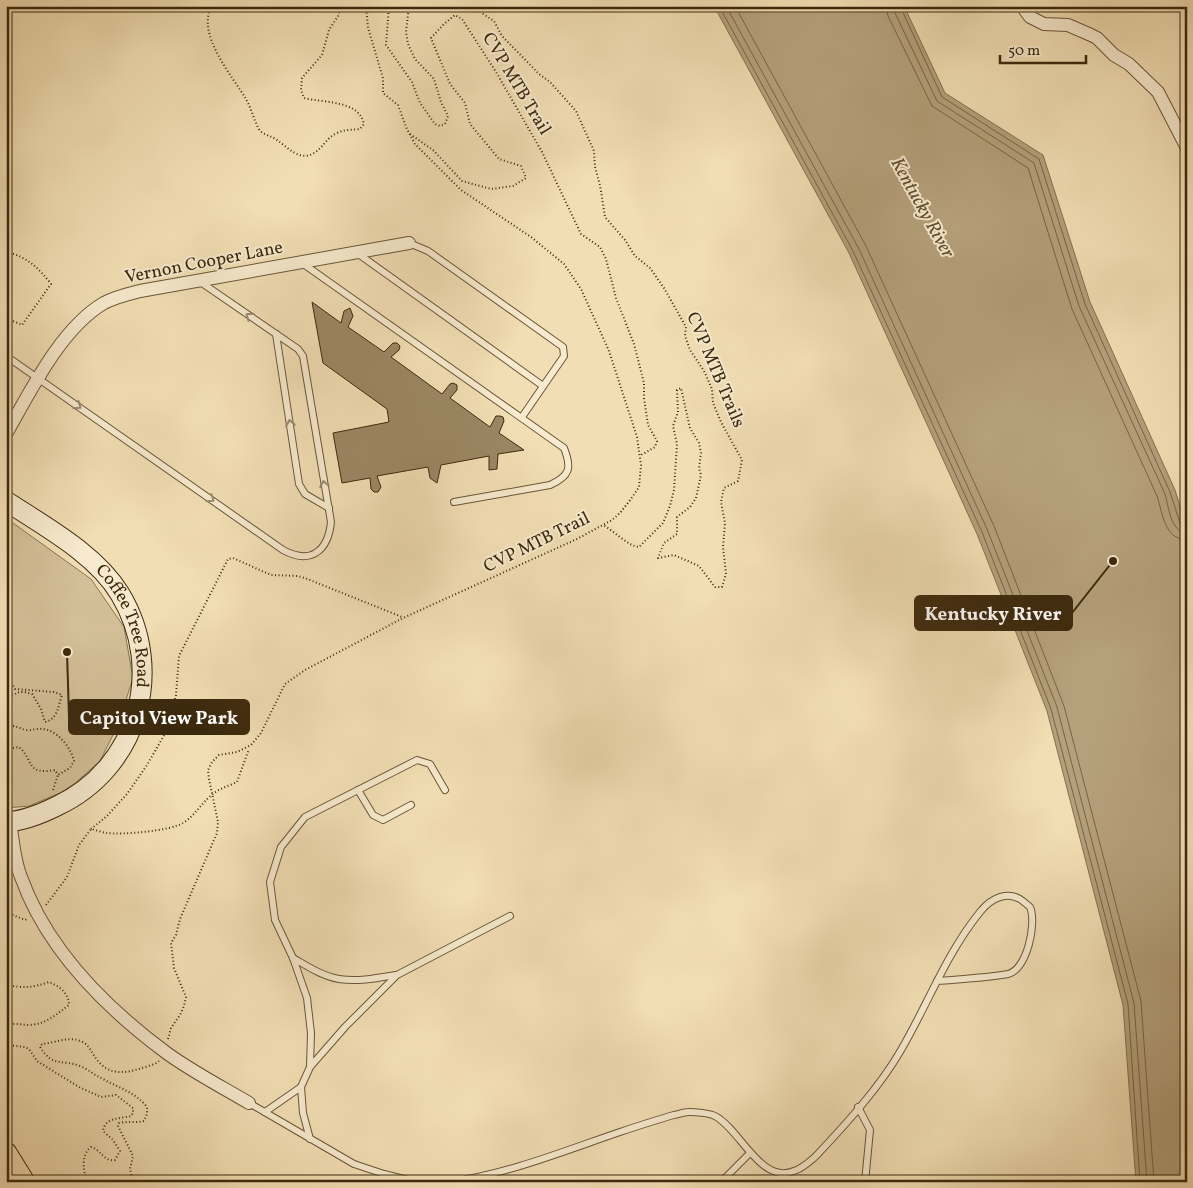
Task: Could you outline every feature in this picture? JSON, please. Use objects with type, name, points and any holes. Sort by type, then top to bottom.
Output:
[{"type":"main road","points":[[6,1153],[22,1178]]},
{"type":"street","points":[[1022,6],[1030,17],[1044,24],[1068,25],[1097,38],[1114,55],[1135,70],[1158,92],[1187,148]]},
{"type":"street","name":"Vernon Cooper Lane","points":[[6,414],[38,378],[77,326],[90,313],[105,303],[131,294],[409,243]]},
{"type":"street","name":"Vernon Cooper Lane","points":[[6,434],[38,378]]},
{"type":"street","name":"Coffee Tree Road","points":[[6,501],[84,555],[103,572],[119,592],[131,614],[139,637],[143,676],[140,699],[134,721],[125,742],[106,769],[90,784],[64,803],[25,819],[8,821]]},
{"type":"street","points":[[8,821],[20,876],[36,914],[55,944],[97,991],[134,1027],[169,1055],[249,1103]]},
{"type":"lane","points":[[409,243],[428,251],[562,347],[564,356],[522,417]]},
{"type":"lane","points":[[355,253],[543,386]]},
{"type":"lane","points":[[300,263],[564,448],[568,458],[569,469],[562,479],[550,485],[454,502]]},
{"type":"lane","points":[[6,356],[283,550],[294,556],[314,555],[323,547],[330,535],[331,522],[303,356],[298,349],[198,281]]},
{"type":"lane","points":[[276,334],[299,484],[305,494],[329,508]]},
{"type":"lane","points":[[310,1067],[311,1033],[307,998],[293,958],[275,920],[270,882],[281,846],[305,818],[417,760],[430,764],[445,790]]},
{"type":"lane","points":[[358,790],[373,815],[383,820],[410,805]]},
{"type":"lane","points":[[449,1182],[478,1178],[510,1170],[656,1120],[689,1112],[714,1116],[739,1138],[750,1153],[770,1171],[793,1172],[816,1156],[881,1080],[900,1052],[937,981],[968,926],[985,906],[1002,895],[1018,897],[1029,907],[1034,927],[1024,960],[1012,973],[992,977],[937,981]]},
{"type":"lane","points":[[310,1139],[303,1113],[301,1087],[310,1067],[345,1027],[397,975],[510,916]]},
{"type":"lane","points":[[293,958],[315,970],[338,978],[366,980],[397,975]]},
{"type":"lane","points":[[265,1112],[301,1087]]},
{"type":"lane","points":[[249,1103],[354,1164],[412,1181],[439,1182]]},
{"type":"lane","points":[[858,1107],[870,1130],[865,1182]]},
{"type":"lane","points":[[721,1182],[750,1153]]},
{"type":"path","points":[[212,6],[208,14],[208,21],[216,51],[224,67],[246,100],[260,131],[266,136],[275,138],[302,156],[315,153],[326,140],[336,133],[360,129],[364,124],[362,118],[351,106],[304,98],[301,90],[302,78],[322,55],[329,30],[338,16],[341,6]]},
{"type":"path","points":[[267,6],[274,6]]},
{"type":"path","name":"CVP MTB Trail","points":[[211,795],[219,789],[237,782],[250,746],[261,733],[285,684],[305,670],[403,618],[603,525],[620,513],[632,500],[639,487],[642,473],[637,437],[609,352],[581,289],[564,264],[530,237],[461,190],[415,144],[398,106],[383,93],[383,78],[368,28],[366,6]]},
{"type":"path","points":[[390,6],[386,45],[388,50],[402,66],[412,82],[420,103],[435,124],[440,126],[445,124],[448,116],[441,102],[434,78],[415,59],[408,44],[406,32],[409,6]]},
{"type":"path","name":"CVP MTB Trails","points":[[471,6],[494,21],[502,36],[539,74],[550,82],[576,111],[594,151],[594,167],[600,185],[605,217],[625,240],[635,256],[650,268],[664,288],[686,327],[685,336],[690,350],[704,372],[712,389],[714,403],[721,422],[742,460],[738,482],[724,488],[721,502],[725,523],[723,547],[726,574],[722,587],[715,587],[699,566],[674,555],[658,558],[664,542],[677,534],[677,518],[690,507],[696,498],[699,486],[699,461],[701,453],[699,443],[690,428],[681,388],[677,390],[678,412],[673,426],[678,444],[674,470],[675,483],[670,506],[663,523],[639,547],[632,546],[603,525]]},
{"type":"path","name":"CVP MTB Trail","points":[[409,133],[433,150],[462,180],[491,190],[513,186],[526,178],[522,166],[498,159],[470,124],[465,103],[450,84],[431,38],[455,15],[462,19],[496,72],[542,152],[581,234],[600,247],[603,253],[616,298],[634,344],[644,383],[648,425],[657,441],[655,447],[641,455]]},
{"type":"path","points":[[6,252],[20,256],[32,263],[51,284],[22,325],[6,318]]},
{"type":"path","points":[[42,911],[67,878],[79,844],[127,794],[166,732],[176,695],[179,656],[228,559],[233,558],[271,575],[306,578],[403,618]]},
{"type":"path","points":[[6,679],[11,681],[15,689],[54,692],[62,695],[57,714],[50,721],[45,722],[41,709],[32,694],[22,691],[6,698]]},
{"type":"path","points":[[6,726],[27,730],[42,728],[56,732],[73,756],[74,761],[70,768],[58,776],[55,770],[43,772],[37,770],[31,765],[19,747],[6,749]]},
{"type":"path","points":[[167,1044],[171,1028],[180,1015],[186,997],[174,968],[171,943],[176,935],[180,919],[217,833],[218,822],[211,795],[208,770],[219,754],[238,752],[250,746]]},
{"type":"path","points":[[91,830],[107,833],[146,832],[180,825],[195,815],[211,795]]},
{"type":"path","points":[[6,912],[24,920],[30,917]]},
{"type":"path","points":[[6,985],[35,988],[49,982],[58,986],[66,994],[69,1005],[40,1024],[10,1024],[6,1026]]},
{"type":"path","points":[[133,1182],[130,1169],[133,1156],[118,1126],[124,1122],[138,1123],[144,1121],[147,1107],[128,1090],[72,1063],[58,1063],[46,1056],[40,1047],[42,1044],[55,1043],[65,1039],[82,1041],[88,1045],[95,1057],[116,1073],[125,1073],[155,1064],[163,1057]]},
{"type":"path","points":[[6,1045],[25,1047],[29,1049],[37,1061],[80,1087],[101,1097],[116,1095],[133,1108],[134,1113],[131,1116],[108,1121],[103,1127],[103,1131],[113,1140],[120,1151],[115,1160],[110,1161],[104,1158],[96,1148],[91,1147],[86,1150],[84,1155],[87,1182]]},
{"type":"shaded area","points":[[6,518],[91,579],[124,627],[133,678],[118,725],[100,761],[74,784],[60,793],[29,806],[6,808]]},
{"type":"water","points":[[714,6],[904,6],[945,93],[1043,155],[1090,302],[1175,490],[1187,529],[1187,1182],[1136,1182],[1123,1005],[1047,711],[977,534],[849,253]]},
{"type":"building","points":[[312,302],[341,323],[344,311],[350,308],[353,316],[348,327],[384,352],[393,343],[397,343],[400,346],[399,350],[391,357],[442,394],[450,384],[457,385],[457,390],[450,398],[490,427],[496,416],[503,417],[504,421],[499,433],[524,450],[498,454],[497,469],[489,470],[489,456],[441,465],[437,483],[430,478],[428,467],[377,476],[381,487],[378,492],[374,492],[371,489],[370,478],[342,483],[333,433],[389,422],[387,409],[323,363]]},
{"type":"place","name":"Kentucky River","points":[[1113,561]]},
{"type":"place","name":"Capitol View Park","points":[[67,652]]}]
